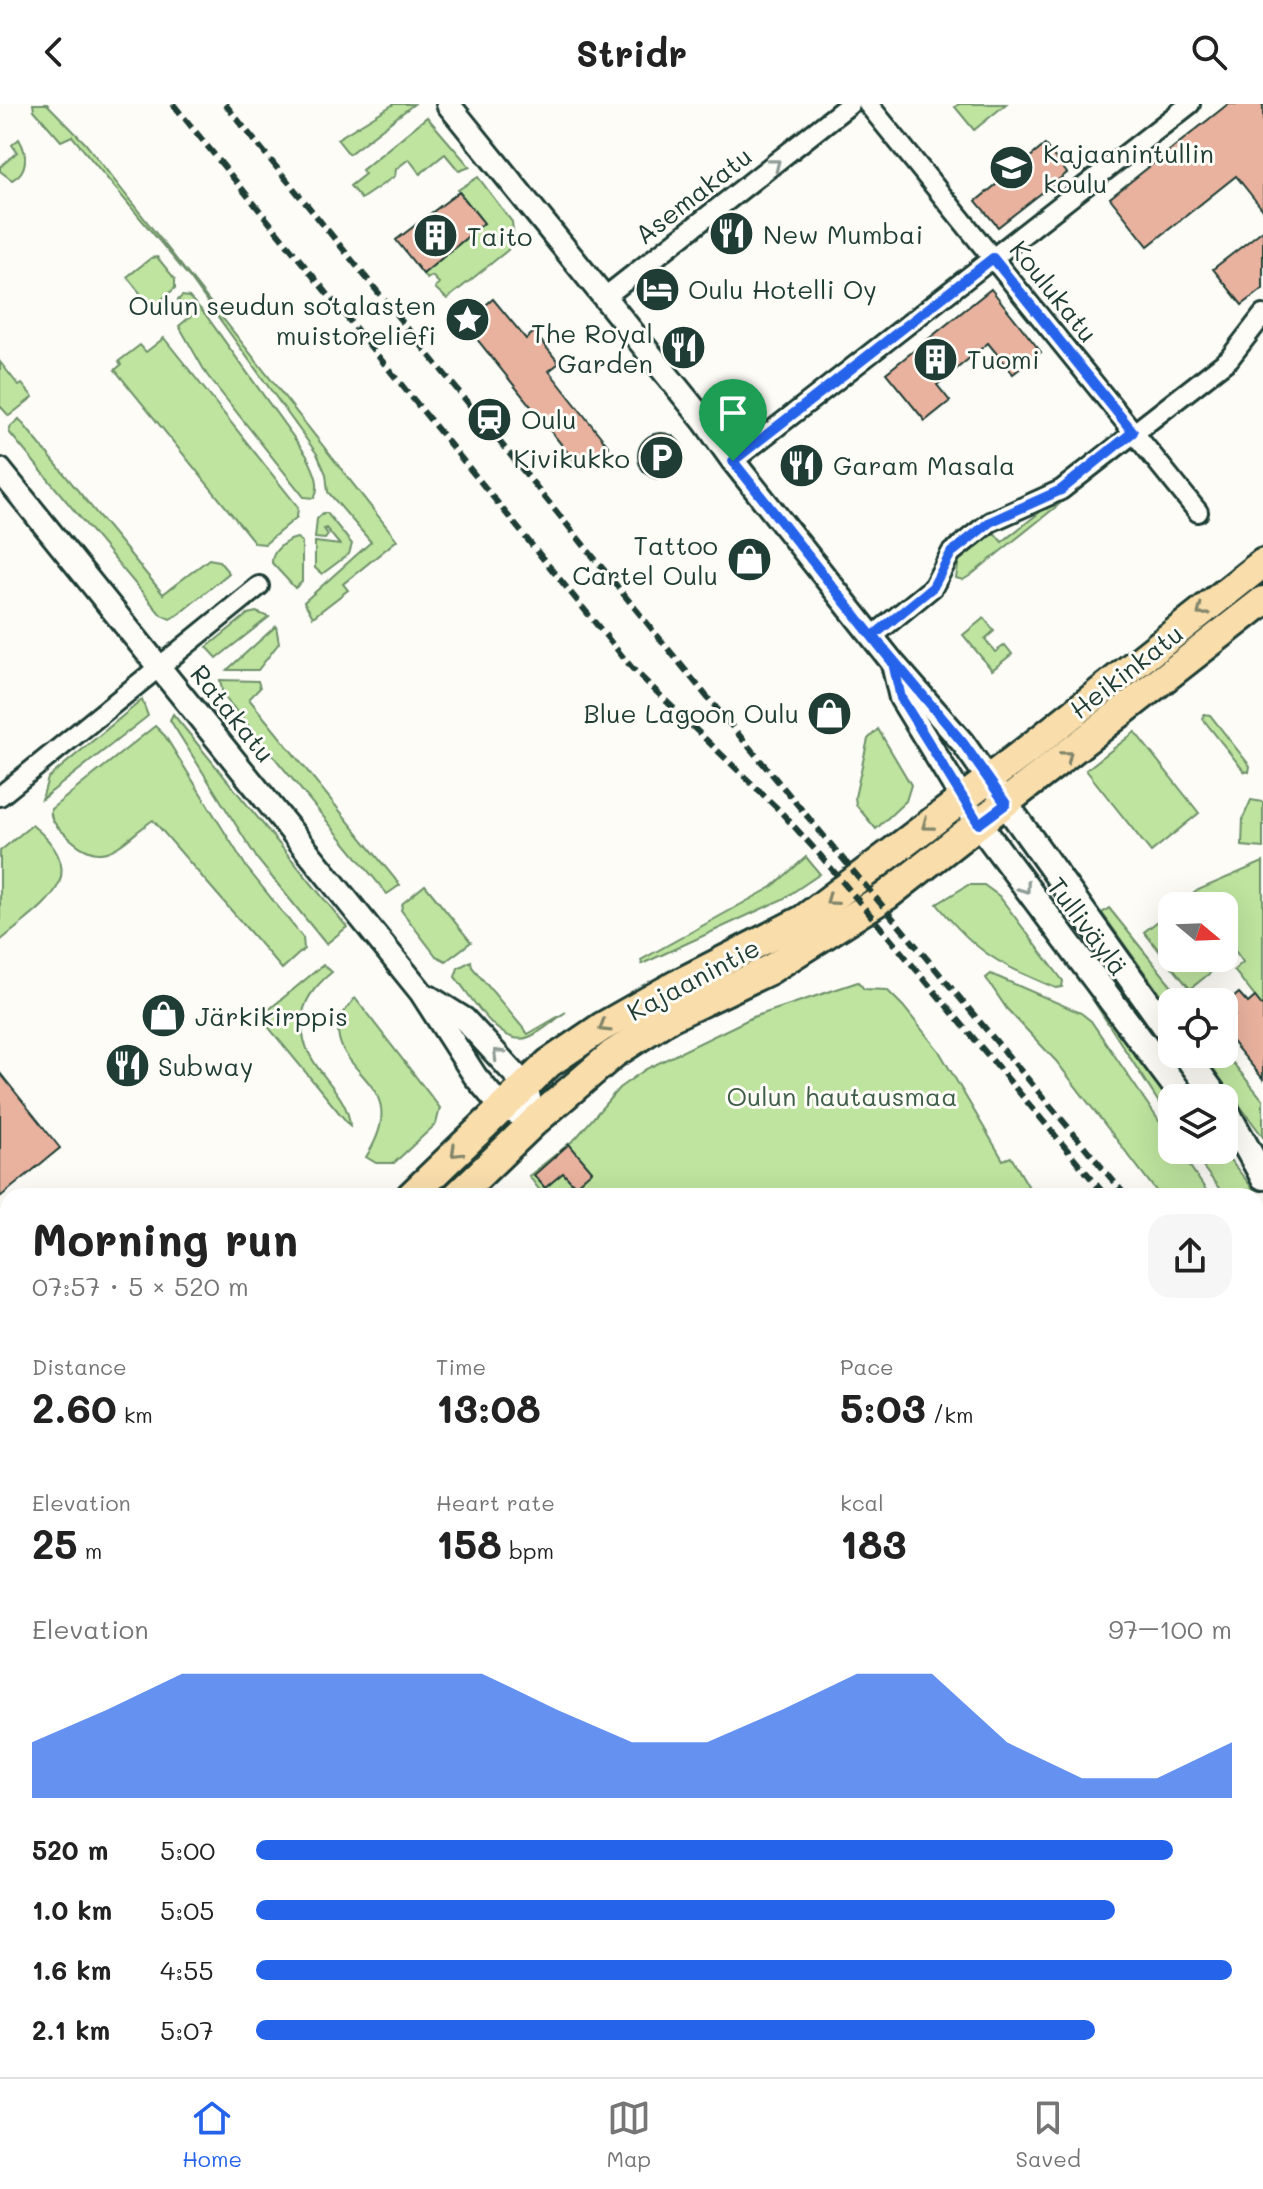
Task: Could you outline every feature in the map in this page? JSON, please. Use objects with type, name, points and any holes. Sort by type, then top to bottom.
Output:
[{"type":"main road","name":"Heikinkatu","points":[[988,779],[1263,563]]},
{"type":"main road","name":"Heikinkatu","points":[[1006,804],[1263,602]]},
{"type":"main road","name":"Kajaanintie","points":[[419,1188],[549,1063],[602,1027],[678,984],[803,920],[988,779]]},
{"type":"main road","name":"Kajaanintie","points":[[465,1188],[536,1120],[613,1054],[670,1017],[769,970],[835,931],[1006,804]]},
{"type":"main road","name":"Tulliväylä","points":[[1006,804],[1158,1016]]},
{"type":"main road","name":"Tulliväylä","points":[[979,824],[1174,1084]]},
{"type":"main road","points":[[1238,1133],[1261,1175]]},
{"type":"main road","points":[[1238,1153],[1261,1175]]},
{"type":"street","points":[[448,104],[705,422],[893,663],[963,743],[1006,804]]},
{"type":"street","name":"Asemakatu","points":[[605,297],[850,104]]},
{"type":"street","name":"Koulukatu","points":[[868,104],[1198,512]]},
{"type":"street","points":[[733,461],[1190,104]]},
{"type":"street","points":[[873,636],[933,587],[951,553],[990,522],[1061,490],[1229,359],[1263,315]]},
{"type":"street","name":"Ratakatu","points":[[0,470],[421,992],[475,1076],[502,1108]]},
{"type":"street","points":[[0,796],[259,586]]},
{"type":"street","points":[[893,663],[901,698],[979,824]]},
{"type":"street","name":"Ratakatu","points":[[421,992],[464,1019],[525,1085],[536,1120]]},
{"type":"street","points":[[502,1108],[536,1120]]},
{"type":"green space","points":[[33,104],[47,104],[85,143],[397,540],[343,584],[348,590],[313,617],[304,602],[371,542],[328,492],[326,474],[317,454],[190,278],[72,136],[61,141],[34,110]]},
{"type":"green space","points":[[394,104],[414,104],[349,154],[337,139]]},
{"type":"green space","points":[[959,104],[1006,104],[974,130],[955,107]]},
{"type":"green space","points":[[427,117],[470,167],[459,171],[445,154],[420,174],[409,159],[396,169],[395,176],[361,199],[350,186],[365,174],[362,170]]},
{"type":"green space","points":[[19,139],[25,162],[21,172],[12,180],[0,171],[0,167],[17,152],[12,145]]},
{"type":"green space","points":[[478,177],[512,222],[513,231],[508,250],[447,299],[435,288],[439,283],[432,276],[427,279],[423,274],[484,223],[458,190]]},
{"type":"green space","points":[[157,257],[175,279],[175,288],[152,308],[127,277],[151,258]]},
{"type":"green space","points":[[182,296],[189,297],[205,314],[307,456],[317,482],[314,498],[304,497],[207,375],[179,326],[191,316],[178,300]]},
{"type":"green space","points":[[164,338],[298,507],[297,517],[265,544],[255,543],[115,370],[121,365],[119,361],[140,345],[146,352]]},
{"type":"green space","points":[[0,362],[19,386],[22,384],[33,397],[9,416],[0,406]]},
{"type":"green space","points":[[19,419],[163,594],[209,559],[219,561],[229,573],[179,614],[170,619],[161,615],[9,432]]},
{"type":"green space","points":[[1058,498],[1062,502],[971,575],[963,580],[956,578],[960,553],[991,529],[1002,542]]},
{"type":"green space","points":[[327,513],[352,544],[349,554],[322,574],[315,568],[315,542],[340,545],[326,528],[328,535],[325,539],[315,538],[317,519]]},
{"type":"green space","points":[[297,538],[302,542],[302,582],[295,588],[272,563],[272,559],[280,547]]},
{"type":"green space","points":[[256,612],[269,617],[217,658],[207,647],[248,614]]},
{"type":"green space","points":[[984,618],[994,631],[985,639],[995,652],[1005,645],[1012,654],[992,670],[963,635]]},
{"type":"green space","points":[[276,626],[279,643],[258,670],[227,670]]},
{"type":"green space","points":[[220,680],[258,681],[260,688],[249,699],[400,885],[387,894],[223,695]]},
{"type":"green space","points":[[142,700],[148,716],[42,799],[48,778]]},
{"type":"green space","points":[[173,714],[347,927],[326,944],[258,860],[170,720]]},
{"type":"green space","points":[[1204,714],[1210,715],[1250,766],[1249,772],[1244,771],[1203,719]]},
{"type":"green space","points":[[155,726],[165,736],[247,868],[303,938],[304,949],[282,969],[153,820],[120,845],[101,853],[79,846],[52,819],[51,809]]},
{"type":"green space","points":[[878,729],[911,785],[906,801],[876,829],[856,805],[855,797],[868,739]]},
{"type":"green space","points":[[1135,732],[1199,813],[1151,852],[1086,770]]},
{"type":"green space","points":[[1251,800],[1263,802],[1263,848],[1242,846],[1243,818]]},
{"type":"green space","points":[[32,825],[51,843],[60,860],[61,875],[56,889],[46,902],[0,941],[0,851]]},
{"type":"green space","points":[[806,857],[820,874],[783,899],[642,964],[641,960],[772,887]]},
{"type":"green space","points":[[1263,862],[1263,1007],[1236,972],[1243,962],[1238,955],[1238,892],[1195,892]]},
{"type":"green space","points":[[425,885],[471,942],[446,961],[436,956],[401,910],[403,903]]},
{"type":"green space","points":[[968,885],[984,885],[999,896],[1063,981],[1062,987],[1056,988],[990,956],[951,921],[937,904]]},
{"type":"green space","points":[[1109,908],[1174,988],[1158,988],[1158,991],[1102,913]]},
{"type":"green space","points":[[1158,921],[1158,949],[1144,932]]},
{"type":"green space","points":[[471,961],[472,967],[528,1034],[566,1012],[529,1037],[518,1039],[508,1036],[488,1019],[455,977],[458,968]]},
{"type":"green space","points":[[323,965],[332,972],[315,989],[304,1009],[304,1041],[317,1067],[342,1101],[350,1126],[260,1017]]},
{"type":"green space","points":[[1176,972],[1211,972],[1191,988]]},
{"type":"green space","points":[[991,974],[1081,1013],[1091,1021],[1158,1119],[1158,1164],[1188,1164],[1205,1188],[1154,1188],[1056,1061],[1007,1009],[986,978]]},
{"type":"green space","name":"Oulun hautausmaa","points":[[858,982],[864,989],[887,990],[939,1051],[1003,1160],[1011,1157],[1029,1188],[538,1188],[529,1176],[576,1138],[619,1088],[646,1069],[753,1017]]},
{"type":"green space","points":[[1084,986],[1106,1006],[1162,1084],[1158,1084],[1158,1101]]},
{"type":"green space","points":[[355,998],[440,1108],[436,1124],[394,1163],[376,1163],[366,1157],[379,1131],[381,1111],[377,1094],[346,1054],[339,1038],[339,1019]]},
{"type":"green space","points":[[1212,1068],[1237,1068],[1263,1100],[1263,1137],[1238,1103],[1238,1084],[1224,1084]]},
{"type":"green space","points":[[1201,1164],[1233,1164],[1252,1188],[1219,1188]]},
{"type":"building","points":[[1228,104],[1263,104],[1263,210],[1236,176],[1148,246],[1110,198]]},
{"type":"building","points":[[1045,145],[1067,173],[998,227],[976,201]]},
{"type":"building","name":"Taito","points":[[459,192],[484,223],[423,274],[396,240]]},
{"type":"building","points":[[1263,230],[1263,289],[1242,305],[1213,269]]},
{"type":"building","name":"Tuomi","points":[[991,289],[1041,352],[1013,374],[988,343],[937,385],[950,401],[925,421],[886,373]]},
{"type":"building","points":[[493,299],[526,339],[534,332],[559,363],[549,371],[609,447],[581,469],[464,323]]},
{"type":"building","name":"Kivikukko","points":[[661,433],[677,440],[684,456],[677,472],[661,479],[645,472],[638,456],[645,440]]},
{"type":"building","points":[[1238,994],[1248,1003],[1255,997],[1263,1007],[1263,1079],[1238,1049]]},
{"type":"building","points":[[0,1073],[60,1148],[11,1188],[0,1188]]},
{"type":"building","points":[[569,1144],[592,1171],[575,1186],[563,1173],[545,1188],[534,1175]]},
{"type":"railway","points":[[173,104],[632,668],[780,811],[820,855],[1099,1188]]},
{"type":"railway","points":[[225,104],[708,698],[1119,1188]]},
{"type":"place","name":"Kajaanintullin koulu","points":[[1012,168]]},
{"type":"place","name":"New Mumbai","points":[[732,234]]},
{"type":"place","name":"Taito","points":[[436,236]]},
{"type":"place","name":"Oulu Hotelli Oy","points":[[657,289]]},
{"type":"place","name":"Oulun seudun sotalasten muistoreliefi","points":[[467,320]]},
{"type":"place","name":"The Royal Garden","points":[[684,348]]},
{"type":"place","name":"Tuomi","points":[[936,359]]},
{"type":"place","name":"Oulu","points":[[490,419]]},
{"type":"place","name":"Kivikukko","points":[[661,458]]},
{"type":"place","name":"Garam Masala","points":[[802,465]]},
{"type":"place","name":"Tattoo Cartel Oulu","points":[[749,560]]},
{"type":"place","name":"Blue Lagoon Oulu","points":[[830,713]]},
{"type":"place","name":"Järkikirppis","points":[[164,1016]]},
{"type":"place","name":"Subway","points":[[127,1066]]},
{"type":"route","points":[[993,258],[1133,432],[1061,490],[990,522],[951,553],[933,587],[873,636],[963,743],[1006,804],[979,824],[901,698],[893,663],[733,461],[993,258]]}]
